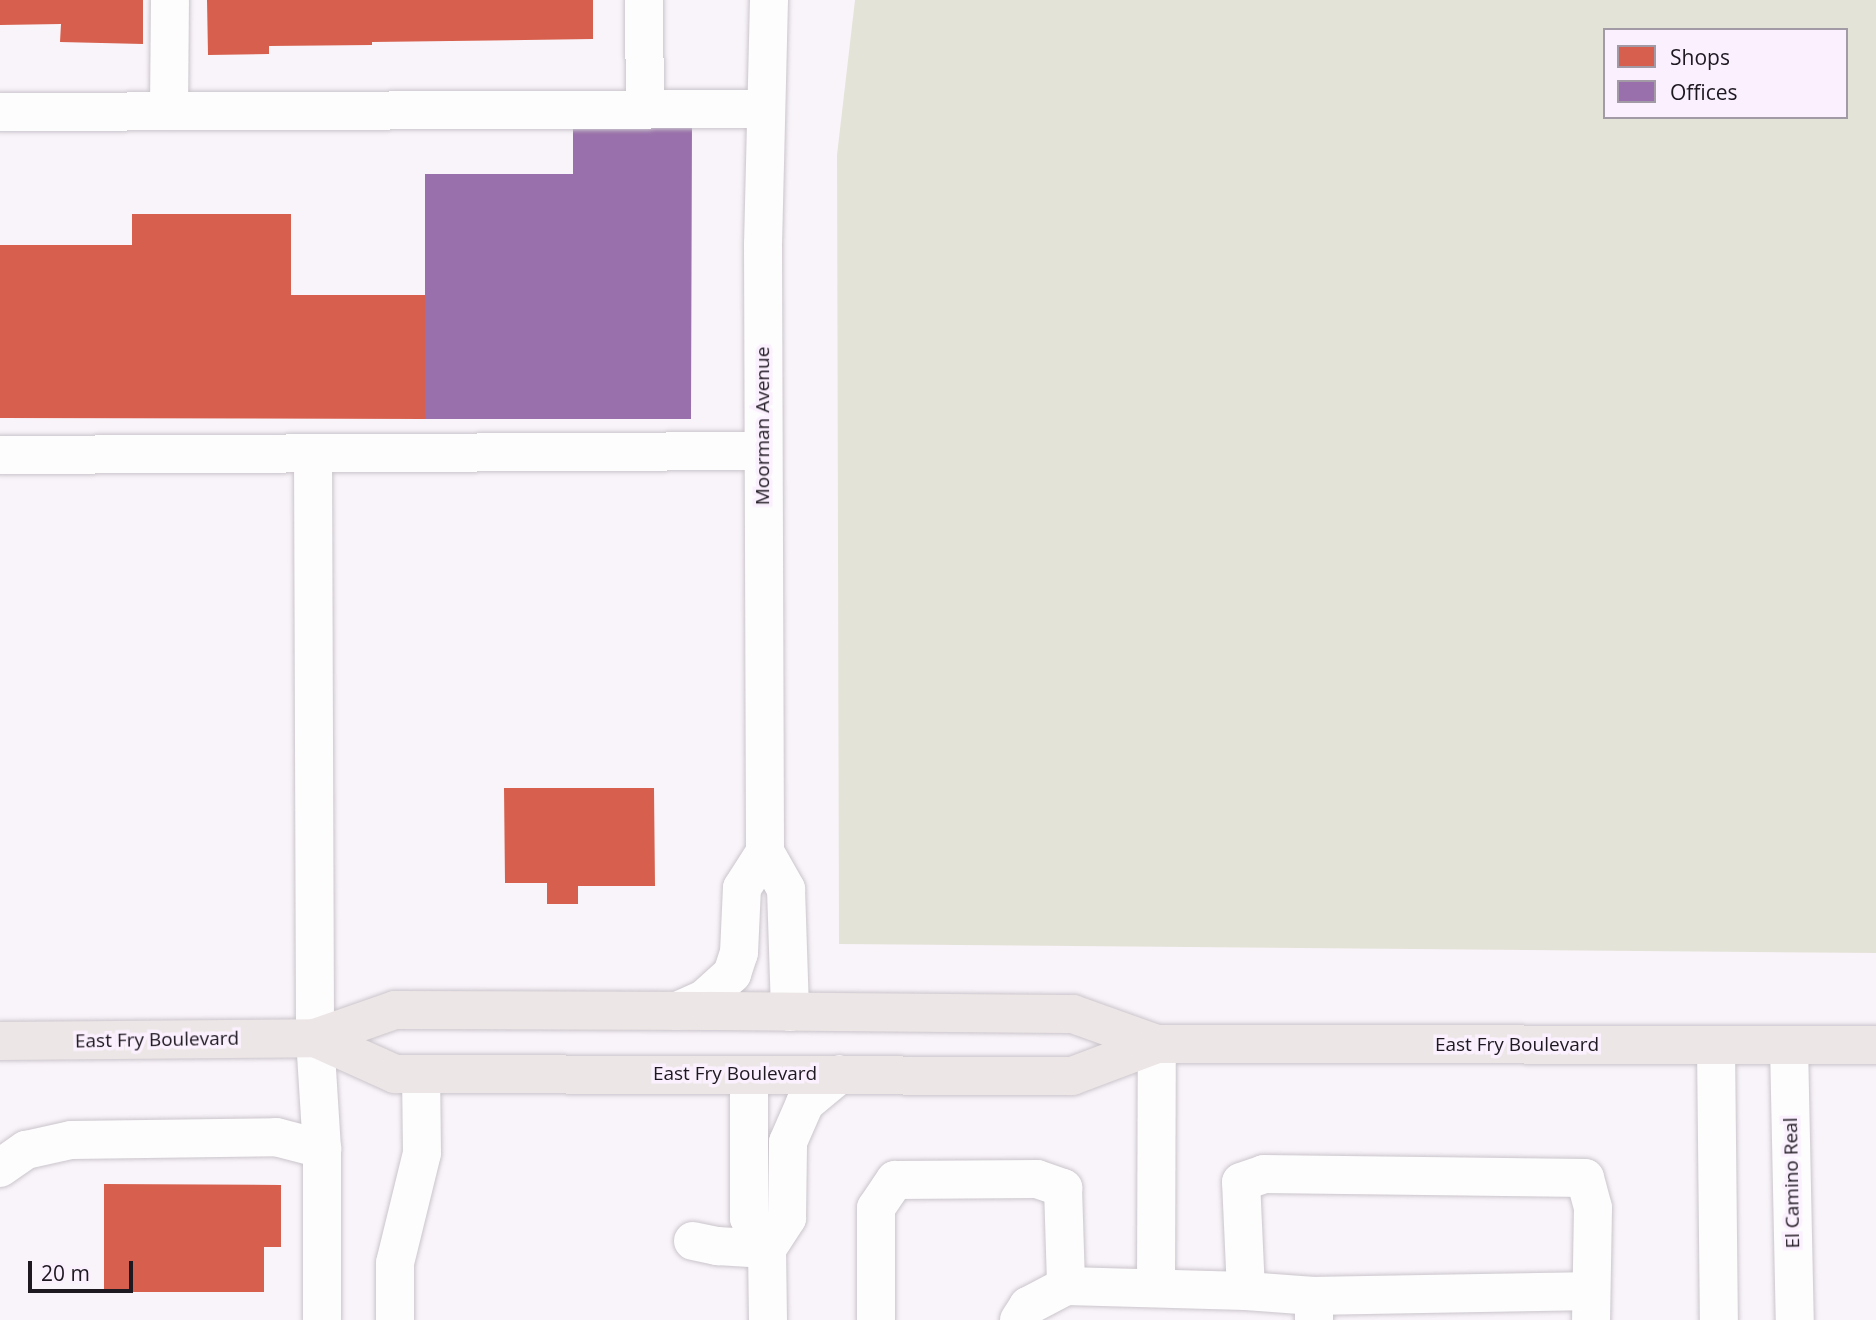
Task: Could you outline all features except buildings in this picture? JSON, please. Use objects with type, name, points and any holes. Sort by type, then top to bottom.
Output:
[{"type":"main road","name":"East Fry Boulevard","points":[[0,1041],[315,1038],[395,1010],[1073,1014],[1157,1044],[1876,1045]]},
{"type":"main road","name":"East Fry Boulevard","points":[[315,1038],[395,1074],[1072,1076],[1157,1044]]},
{"type":"street","points":[[169,111],[170,0]]},
{"type":"street","points":[[644,0],[645,109]]},
{"type":"street","name":"Moorman Avenue","points":[[769,0],[764,451],[765,852],[786,889],[790,1012]]},
{"type":"street","points":[[0,112],[766,109]]},
{"type":"street","points":[[0,454],[764,451]]},
{"type":"street","points":[[313,453],[315,1038],[322,1149],[322,1320]]},
{"type":"street","points":[[677,1011],[704,999],[733,974],[740,953],[742,888],[765,852]]},
{"type":"street","points":[[1156,1288],[1157,1044]]},
{"type":"street","points":[[1716,1045],[1719,1320]]},
{"type":"street","name":"El Camino Real","points":[[1789,1045],[1795,1320]]},
{"type":"street","points":[[395,1320],[395,1262],[422,1153],[421,1074]]},
{"type":"street","points":[[768,1248],[788,1218],[788,1142],[806,1103],[840,1074]]},
{"type":"street","points":[[750,1075],[750,1218],[768,1248],[768,1320]]},
{"type":"street","points":[[0,1168],[26,1150],[71,1140],[276,1137],[322,1149]]},
{"type":"street","points":[[1019,1320],[1028,1306],[1066,1286],[1246,1290],[1314,1308],[1591,1306],[1593,1208],[1586,1178],[1264,1174],[1241,1182],[1246,1290]]},
{"type":"street","points":[[876,1320],[876,1208],[895,1180],[1037,1179],[1063,1188],[1066,1286]]},
{"type":"street","points":[[692,1241],[717,1246],[768,1248]]},
{"type":"shaded area","points":[[855,0],[1876,0],[1876,953],[839,944],[837,155]]}]
